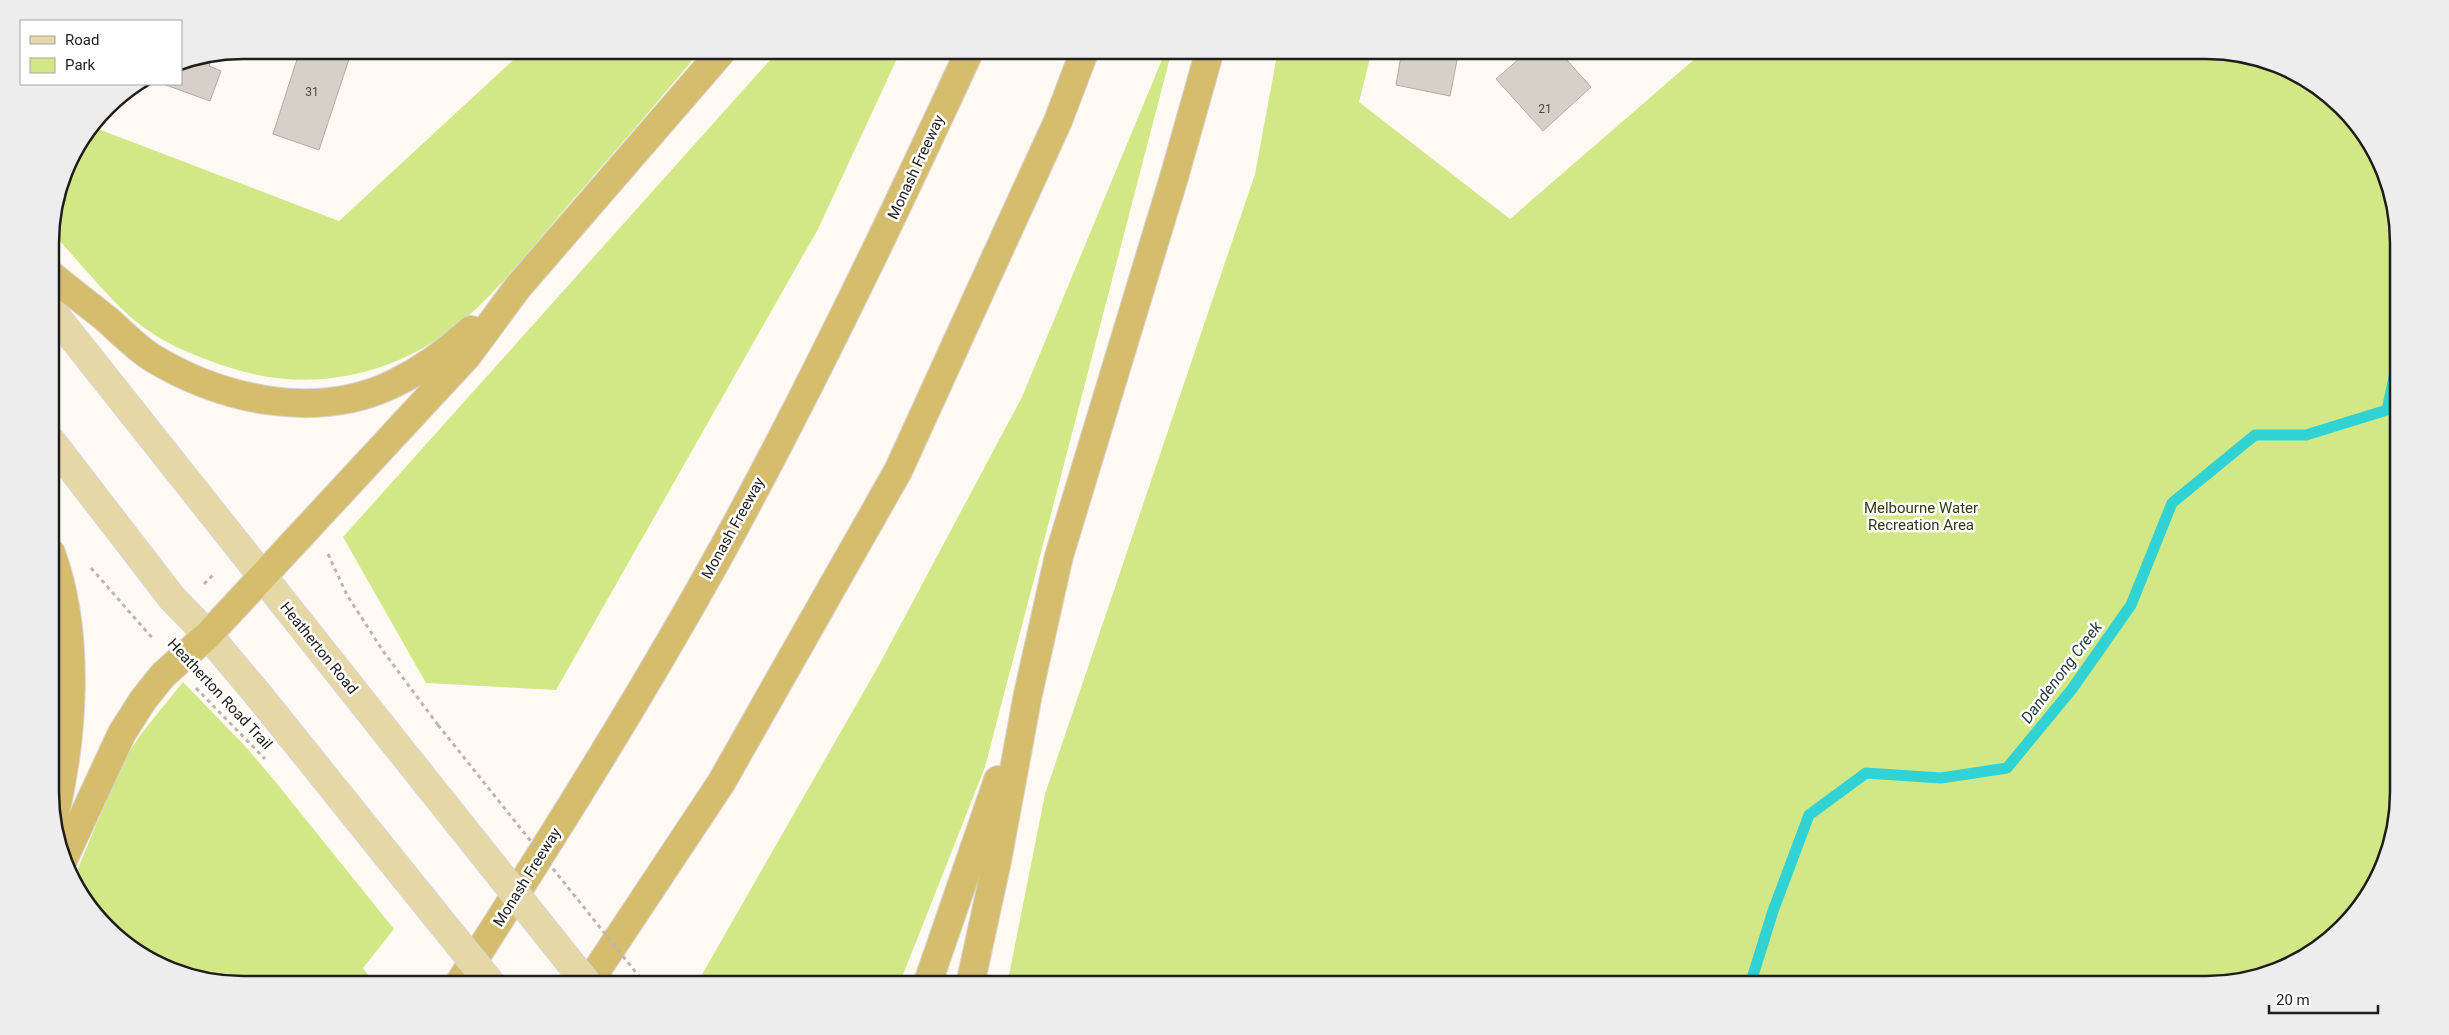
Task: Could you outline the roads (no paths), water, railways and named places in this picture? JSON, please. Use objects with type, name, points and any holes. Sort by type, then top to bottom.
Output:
[{"type":"highway","points":[[68,850],[122,733],[143,700],[175,664],[208,635],[467,356],[518,287],[715,59]]},
{"type":"highway","name":"Monash Freeway","points":[[464,976],[604,756],[738,522],[886,233],[966,59]]},
{"type":"highway","points":[[593,976],[721,783],[898,472],[1058,121],[1082,59]]},
{"type":"highway","points":[[972,976],[997,861],[1028,694],[1059,556],[1175,174],[1207,59]]},
{"type":"highway","points":[[59,282],[149,356],[189,378],[228,393],[264,400],[302,403],[335,401],[364,395],[392,385],[422,368],[455,344],[518,287]]},
{"type":"highway","points":[[59,583],[66,613],[70,668],[70,718],[66,762],[59,794]]},
{"type":"highway","points":[[930,976],[1028,694]]},
{"type":"main road","name":"Heatherton Road","points":[[59,320],[580,976]]},
{"type":"main road","points":[[59,451],[172,598],[208,635],[485,976]]},
{"type":"waterway","name":"Dandenong Creek","points":[[1753,976],[1773,911],[1809,815],[1866,773],[1941,778],[2007,768],[2072,689],[2131,605],[2172,503],[2255,435],[2306,435],[2387,410],[2390,396]]},
{"type":"park label","name":"Melbourne Water Recreation Area","points":[[1921,516]]}]
